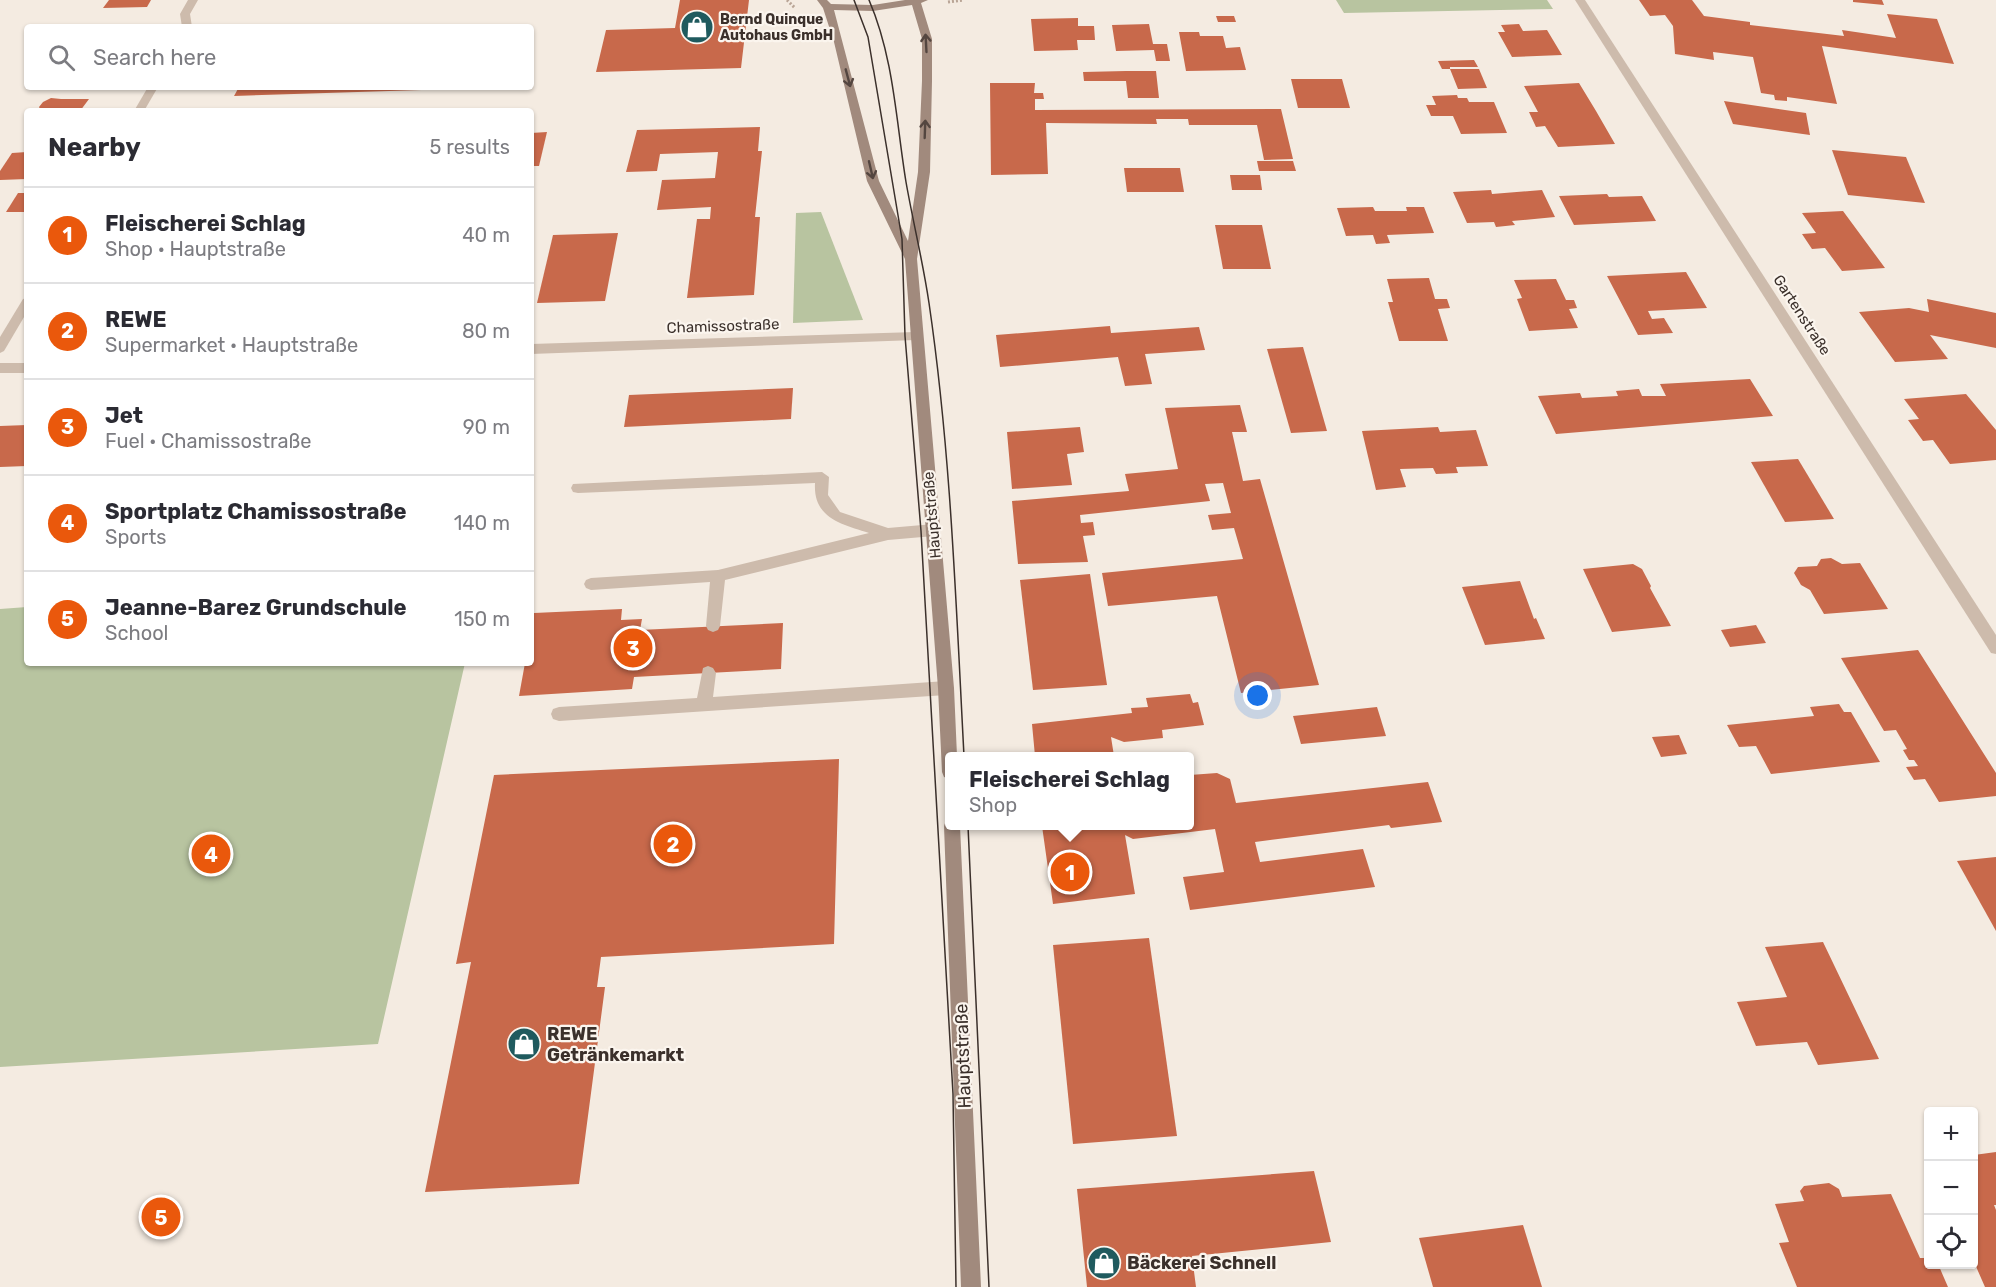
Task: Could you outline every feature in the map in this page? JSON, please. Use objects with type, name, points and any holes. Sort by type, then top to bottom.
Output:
[{"type":"main road","points":[[828,2],[873,8],[918,1]]},
{"type":"main road","name":"Hauptstraße","points":[[918,1],[927,39],[927,81],[924,172],[911,259],[934,530],[949,752]]},
{"type":"main road","name":"Hauptstraße","points":[[828,2],[873,181],[911,259]]},
{"type":"main road","name":"Hauptstraße","points":[[952,830],[971,1287]]},
{"type":"street","points":[[187,24],[185,14],[193,0]]},
{"type":"street","name":"Gartenstraße","points":[[1580,0],[1996,648]]},
{"type":"street","points":[[141,108],[151,90]]},
{"type":"street","points":[[0,348],[24,307]]},
{"type":"street","name":"Chamissostraße","points":[[534,349],[916,336]]},
{"type":"street","points":[[0,368],[24,368]]},
{"type":"street","points":[[578,488],[822,477],[820,496],[835,516],[888,534]]},
{"type":"street","points":[[591,584],[718,576],[888,534],[934,530]]},
{"type":"street","points":[[713,626],[718,576]]},
{"type":"street","points":[[704,704],[708,673]]},
{"type":"street","points":[[559,714],[946,688]]},
{"type":"green space","points":[[1336,0],[1547,0],[1553,9],[1344,13]]},
{"type":"green space","points":[[821,212],[863,320],[793,323],[796,213]]},
{"type":"green space","points":[[24,607],[24,666],[464,666],[378,1044],[0,1067],[0,609]]},
{"type":"building","points":[[109,0],[151,0],[147,7],[103,8]]},
{"type":"building","points":[[680,0],[749,0],[741,68],[596,72],[606,30],[675,28]]},
{"type":"building","points":[[1639,0],[1692,0],[1704,16],[1750,22],[1750,25],[1844,36],[1842,30],[1896,38],[1887,14],[1937,19],[1954,64],[1822,46],[1837,104],[1787,97],[1787,101],[1775,100],[1774,95],[1761,93],[1753,57],[1713,52],[1714,60],[1675,54],[1673,26],[1665,15],[1650,16]]},
{"type":"building","points":[[1853,0],[1882,0],[1884,5],[1853,2]]},
{"type":"building","points":[[1216,16],[1234,16],[1236,22],[1218,22]]},
{"type":"building","points":[[1078,18],[1078,26],[1094,26],[1095,40],[1077,40],[1078,50],[1034,51],[1031,19]]},
{"type":"building","points":[[1149,24],[1153,44],[1167,44],[1170,61],[1156,61],[1154,50],[1116,51],[1112,25]]},
{"type":"building","points":[[1519,24],[1523,31],[1547,30],[1562,55],[1512,57],[1498,32],[1505,32],[1501,25]]},
{"type":"building","points":[[1179,32],[1199,32],[1200,36],[1223,36],[1226,48],[1240,47],[1246,70],[1186,71]]},
{"type":"building","points":[[1474,60],[1478,67],[1450,67],[1450,69],[1442,69],[1438,61]]},
{"type":"building","points":[[1450,69],[1479,69],[1487,88],[1458,89]]},
{"type":"building","points":[[1156,71],[1159,98],[1128,98],[1126,81],[1084,81],[1083,72]]},
{"type":"building","points":[[1291,79],[1342,79],[1350,108],[1298,108]]},
{"type":"building","points":[[990,83],[1035,83],[1034,93],[1043,93],[1044,99],[1035,99],[1035,110],[1281,109],[1293,159],[1264,160],[1257,125],[1189,125],[1188,119],[1156,119],[1157,124],[1046,123],[1048,174],[991,175]]},
{"type":"building","points":[[1579,83],[1615,144],[1558,147],[1545,126],[1536,127],[1529,112],[1538,112],[1524,86]]},
{"type":"building","points":[[237,90],[422,90],[234,96]]},
{"type":"building","points":[[1457,95],[1458,98],[1467,98],[1469,102],[1494,102],[1507,133],[1461,134],[1453,116],[1431,116],[1426,105],[1436,105],[1432,96]]},
{"type":"building","points":[[51,98],[89,99],[82,108],[40,108],[43,102]]},
{"type":"building","points":[[1724,101],[1806,113],[1810,135],[1733,124]]},
{"type":"building","points":[[760,127],[758,151],[762,151],[755,217],[760,217],[754,295],[687,298],[697,219],[710,219],[711,207],[657,210],[662,180],[715,178],[718,152],[660,154],[657,171],[626,172],[637,130]]},
{"type":"building","points":[[547,132],[539,166],[534,166],[534,133]]},
{"type":"building","points":[[1832,150],[1906,157],[1925,203],[1848,195]]},
{"type":"building","points":[[24,152],[24,179],[0,180],[0,171],[12,153]]},
{"type":"building","points":[[1257,161],[1293,161],[1296,171],[1259,171]]},
{"type":"building","points":[[1124,168],[1180,168],[1184,192],[1127,192]]},
{"type":"building","points":[[1230,175],[1260,175],[1262,190],[1232,190]]},
{"type":"building","points":[[1491,190],[1492,194],[1542,190],[1555,217],[1512,221],[1515,225],[1496,227],[1494,222],[1467,223],[1453,192]]},
{"type":"building","points":[[18,193],[24,193],[24,212],[6,212]]},
{"type":"building","points":[[1607,194],[1609,197],[1642,196],[1656,221],[1574,225],[1559,196]]},
{"type":"building","points":[[1373,207],[1375,211],[1407,211],[1406,207],[1424,207],[1434,233],[1387,235],[1390,243],[1376,244],[1373,235],[1346,236],[1337,208]]},
{"type":"building","points":[[1843,211],[1885,268],[1842,271],[1825,248],[1812,249],[1802,234],[1816,233],[1802,213]]},
{"type":"building","points":[[1215,225],[1262,225],[1271,269],[1223,269]]},
{"type":"building","points":[[618,233],[605,301],[537,303],[553,235]]},
{"type":"building","points":[[1686,272],[1707,308],[1648,311],[1652,319],[1664,318],[1673,333],[1638,335],[1607,276]]},
{"type":"building","points":[[1429,278],[1435,299],[1447,299],[1450,308],[1438,309],[1448,341],[1399,341],[1388,302],[1393,302],[1387,279]]},
{"type":"building","points":[[1556,279],[1566,300],[1574,300],[1577,308],[1569,309],[1578,328],[1529,331],[1517,299],[1522,298],[1514,280]]},
{"type":"building","points":[[1927,299],[1996,313],[1996,348],[1930,335],[1948,359],[1895,362],[1859,312],[1909,308],[1929,312]]},
{"type":"building","points":[[1110,326],[1111,333],[1199,327],[1205,350],[1145,354],[1152,384],[1125,386],[1118,357],[1000,367],[996,335]]},
{"type":"building","points":[[1303,347],[1327,431],[1291,433],[1267,349]]},
{"type":"building","points":[[1750,379],[1773,416],[1556,434],[1538,396],[1580,393],[1582,398],[1618,396],[1616,391],[1639,389],[1642,396],[1666,396],[1660,384]]},
{"type":"building","points":[[793,388],[791,419],[624,427],[629,395]]},
{"type":"building","points":[[1966,394],[1996,430],[1996,460],[1950,464],[1933,440],[1923,441],[1908,420],[1919,419],[1904,399]]},
{"type":"building","points":[[1240,405],[1247,432],[1232,432],[1243,481],[1260,479],[1319,685],[1241,693],[1217,596],[1108,606],[1102,573],[1243,559],[1234,528],[1212,530],[1208,515],[1231,513],[1223,483],[1205,484],[1210,501],[1080,515],[1081,523],[1093,522],[1095,535],[1083,536],[1088,562],[1018,564],[1012,501],[1129,491],[1125,474],[1178,469],[1165,408]]},
{"type":"building","points":[[24,425],[24,466],[0,467],[0,426]]},
{"type":"building","points":[[1080,427],[1084,452],[1067,454],[1072,485],[1012,489],[1007,432]]},
{"type":"building","points":[[1438,427],[1440,432],[1476,430],[1488,466],[1456,467],[1458,473],[1436,474],[1433,468],[1400,469],[1406,487],[1376,490],[1362,431]]},
{"type":"building","points":[[1798,459],[1834,519],[1785,522],[1751,462]]},
{"type":"building","points":[[1831,558],[1842,564],[1860,563],[1888,609],[1824,614],[1810,590],[1801,585],[1794,573],[1798,567],[1817,566],[1821,559]]},
{"type":"building","points":[[1633,564],[1642,569],[1671,626],[1612,632],[1583,569]]},
{"type":"building","points":[[1090,574],[1107,685],[1033,690],[1020,580]]},
{"type":"building","points":[[1520,581],[1534,619],[1536,618],[1545,639],[1485,645],[1462,587]]},
{"type":"building","points":[[622,609],[621,620],[642,619],[640,630],[783,623],[781,669],[634,677],[632,689],[519,696],[524,666],[534,666],[534,613]]},
{"type":"building","points":[[1756,625],[1766,643],[1730,647],[1721,630]]},
{"type":"building","points":[[1918,650],[1996,773],[1996,796],[1939,802],[1925,779],[1914,780],[1906,767],[1918,766],[1914,760],[1909,760],[1903,750],[1907,749],[1896,730],[1884,731],[1841,658]]},
{"type":"building","points":[[1190,694],[1193,703],[1198,702],[1204,725],[1162,730],[1163,738],[1124,742],[1111,737],[1113,752],[1035,752],[1032,724],[1132,713],[1131,708],[1148,707],[1146,698]]},
{"type":"building","points":[[1839,704],[1844,712],[1851,712],[1880,762],[1771,774],[1756,746],[1739,747],[1727,725],[1814,716],[1810,707]]},
{"type":"building","points":[[1377,707],[1386,736],[1301,744],[1293,716]]},
{"type":"building","points":[[1679,735],[1687,754],[1661,757],[1652,737]]},
{"type":"building","points":[[839,759],[834,944],[601,957],[597,987],[605,987],[579,1184],[425,1192],[471,962],[456,964],[494,775]]},
{"type":"building","points":[[1217,773],[1230,779],[1236,803],[1428,782],[1442,822],[1391,828],[1389,825],[1255,842],[1260,862],[1363,849],[1375,887],[1190,910],[1183,877],[1224,872],[1215,829],[1133,839],[1125,835],[1135,894],[1053,904],[1043,830],[1194,830],[1194,775]]},
{"type":"building","points":[[1996,857],[1996,931],[1957,861]]},
{"type":"building","points":[[1149,938],[1177,1136],[1073,1144],[1053,945]]},
{"type":"building","points":[[1823,942],[1879,1059],[1818,1065],[1807,1042],[1756,1046],[1737,1002],[1787,997],[1765,947]]},
{"type":"building","points":[[1996,1152],[1996,1205],[1994,1205],[1996,1210],[1996,1287],[1985,1287],[1977,1269],[1978,1154]]},
{"type":"building","points":[[1314,1171],[1331,1242],[1192,1256],[1196,1287],[1087,1287],[1077,1189]]},
{"type":"building","points":[[1829,1183],[1839,1189],[1842,1197],[1891,1194],[1920,1258],[1924,1258],[1924,1269],[1940,1269],[1948,1287],[1797,1287],[1779,1243],[1789,1242],[1775,1204],[1804,1201],[1800,1191],[1804,1186]]},
{"type":"building","points":[[1523,1225],[1542,1287],[1433,1287],[1419,1238]]},
{"type":"tram line","points":[[854,0],[868,37],[902,239],[905,336],[921,531],[953,1094],[956,1287]]},
{"type":"tram line","points":[[869,0],[889,67],[906,182],[927,288],[936,359],[952,529],[964,752]]},
{"type":"tram line","points":[[968,830],[989,1287]]},
{"type":"place","name":"Bernd Quinque Autohaus GmbH","points":[[697,27]]},
{"type":"place","name":"Jet","points":[[633,648]]},
{"type":"place","name":"REWE","points":[[673,844]]},
{"type":"place","name":"Sportplatz Chamissostraße","points":[[211,854]]},
{"type":"place","name":"Fleischerei Schlag","points":[[1070,872]]},
{"type":"place","name":"REWE Getränkemarkt","points":[[524,1044]]},
{"type":"place","name":"Jeanne-Barez Grundschule","points":[[161,1217]]},
{"type":"place","name":"Bäckerei Schnell","points":[[1104,1263]]}]
